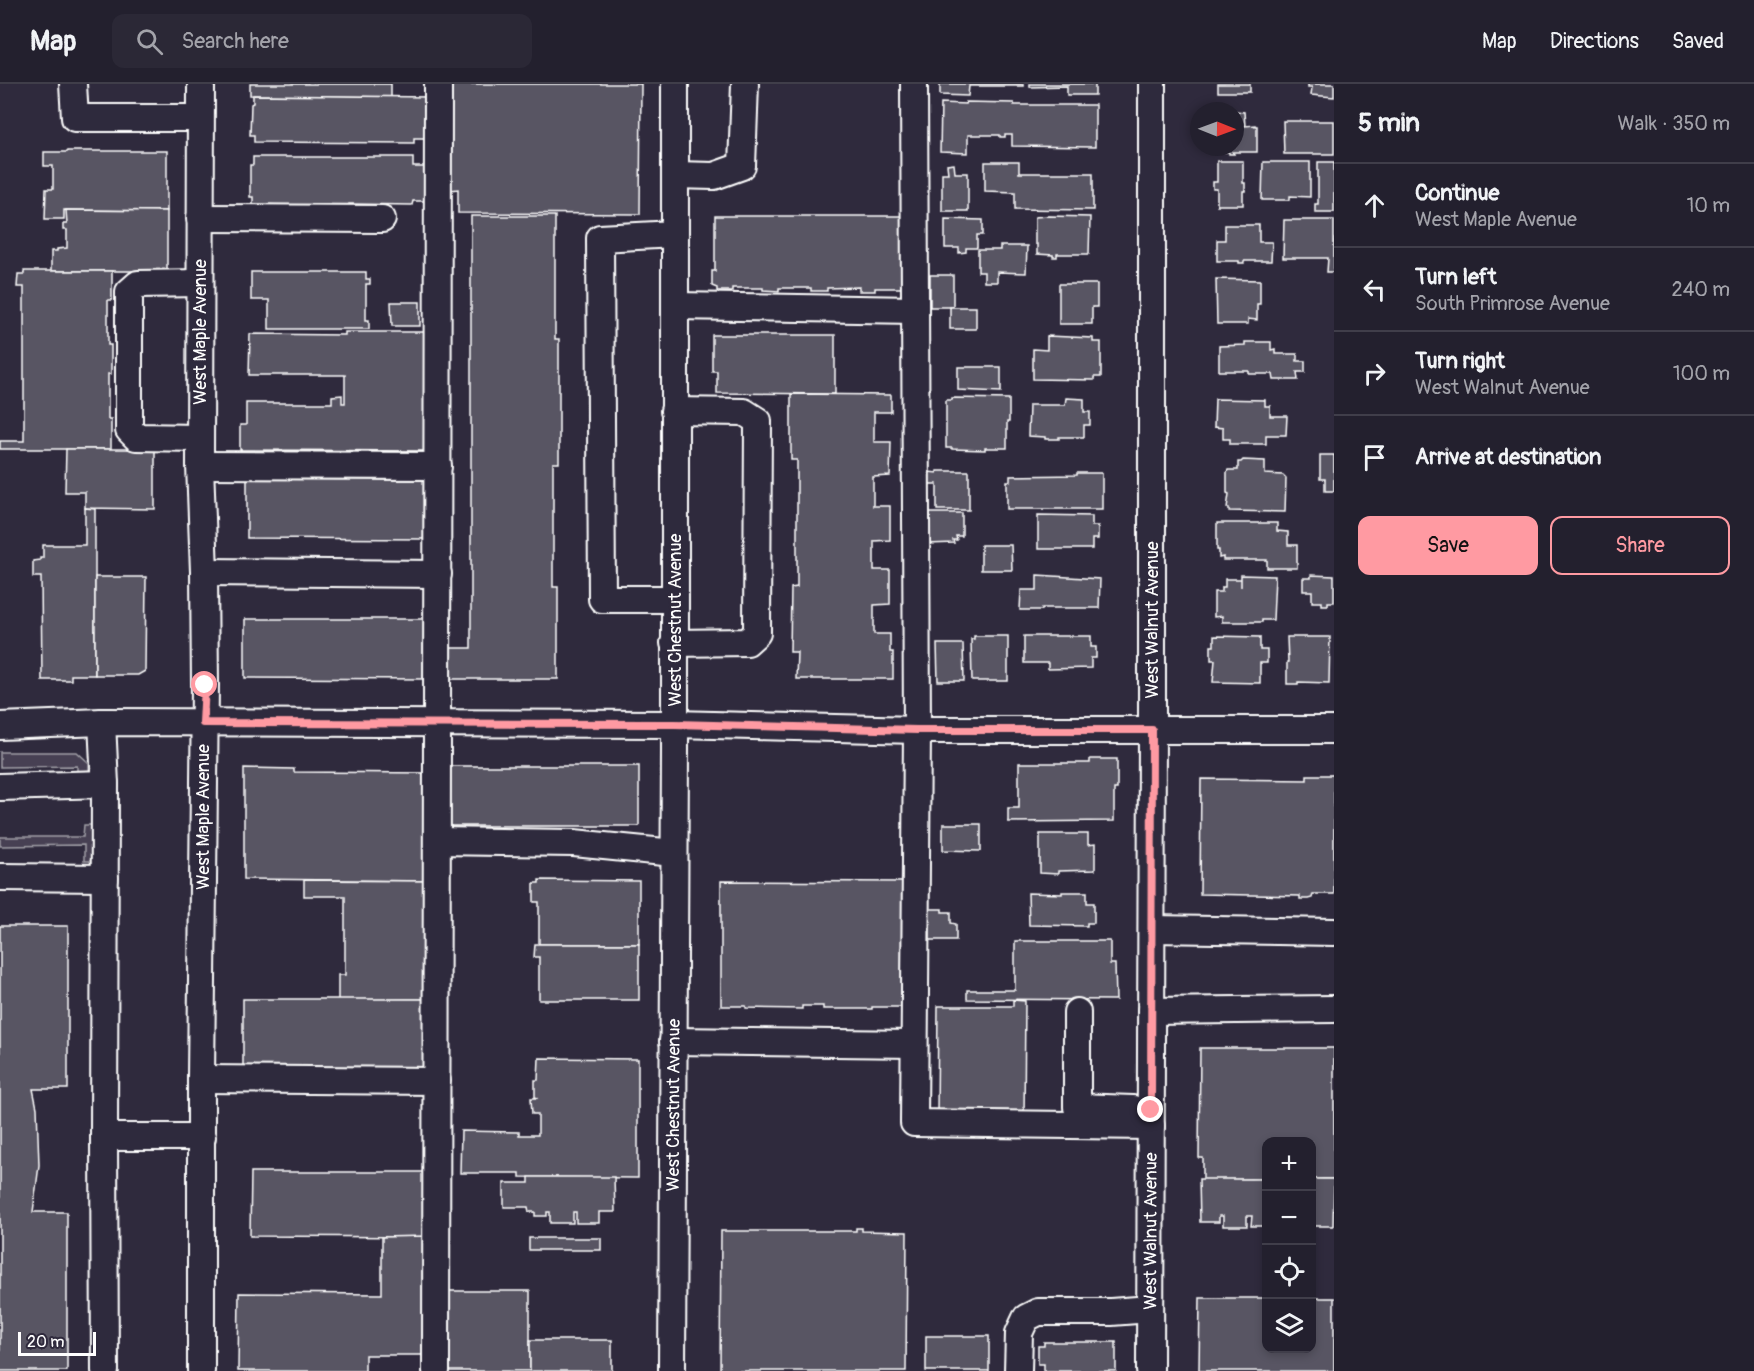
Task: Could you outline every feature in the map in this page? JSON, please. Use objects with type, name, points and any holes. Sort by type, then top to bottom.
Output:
[{"type":"street","points":[[73,84],[75,118],[200,118]]},
{"type":"street","name":"West Maple Avenue","points":[[201,84],[200,465],[205,685],[201,1371]]},
{"type":"street","points":[[436,1371],[438,84]]},
{"type":"street","name":"West Chestnut Avenue","points":[[672,1371],[675,84]]},
{"type":"street","points":[[675,175],[714,176],[742,166],[745,84]]},
{"type":"street","points":[[914,84],[917,730],[914,1124],[1151,1118]]},
{"type":"street","name":"West Walnut Avenue","points":[[1150,1371],[1152,84]]},
{"type":"street","points":[[200,218],[382,219]]},
{"type":"street","points":[[674,598],[602,599],[600,238],[675,234]]},
{"type":"street","points":[[200,283],[138,284],[129,292],[129,430],[136,437],[200,438]]},
{"type":"street","points":[[675,306],[915,310]]},
{"type":"street","points":[[674,411],[744,412],[758,421],[757,633],[747,642],[674,644]]},
{"type":"street","points":[[200,465],[438,466]]},
{"type":"street","points":[[204,572],[438,574]]},
{"type":"street","points":[[0,726],[102,722],[437,723],[675,724],[917,730],[1334,730]]},
{"type":"street","points":[[102,722],[105,784],[105,1371]]},
{"type":"street","points":[[0,787],[105,784]]},
{"type":"street","points":[[437,842],[574,843],[674,853]]},
{"type":"street","points":[[0,878],[105,878]]},
{"type":"street","points":[[1152,929],[1334,932]]},
{"type":"street","points":[[1151,1011],[1334,1009]]},
{"type":"street","points":[[1077,1012],[1077,1107],[1151,1118]]},
{"type":"street","points":[[673,1041],[914,1044]]},
{"type":"street","points":[[201,1079],[436,1081]]},
{"type":"street","points":[[104,1137],[202,1137]]},
{"type":"street","points":[[1018,1371],[1019,1334],[1026,1318],[1038,1311],[1111,1312],[1150,1309]]},
{"type":"shaded area","points":[[0,752],[77,752],[89,763],[89,774],[77,773],[77,766],[0,767]]},
{"type":"shaded area","points":[[84,825],[93,825],[94,861],[84,861],[84,845],[0,846],[0,837],[83,837]]},
{"type":"building","points":[[250,84],[391,84],[391,97],[250,95]]},
{"type":"building","points":[[450,84],[641,84],[640,214],[458,213],[458,189],[450,190]]},
{"type":"building","points":[[940,84],[1023,84],[1023,86],[969,86],[968,96],[940,95]]},
{"type":"building","points":[[1030,84],[1095,84],[1095,95],[1067,95],[1067,86],[1030,87]]},
{"type":"building","points":[[1218,84],[1250,84],[1250,92],[1218,92]]},
{"type":"building","points":[[1308,84],[1334,84],[1334,97],[1311,95],[1312,87],[1308,87]]},
{"type":"building","points":[[253,95],[429,97],[428,138],[414,138],[414,143],[254,142],[254,135],[250,135]]},
{"type":"building","points":[[966,102],[1014,103],[1014,105],[1095,105],[1095,147],[1012,146],[1012,135],[1000,137],[1000,135],[968,135],[968,153],[940,152],[941,103],[966,104]]},
{"type":"building","points":[[1244,112],[1245,126],[1257,126],[1257,152],[1244,152]]},
{"type":"building","points":[[1283,121],[1334,121],[1334,154],[1284,154]]},
{"type":"building","points":[[167,151],[167,211],[64,210],[64,219],[45,219],[46,189],[53,189],[53,166],[44,166],[44,152]]},
{"type":"building","points":[[253,157],[413,157],[413,167],[428,167],[428,201],[413,201],[412,205],[349,204],[349,209],[312,209],[312,206],[253,204],[253,197],[250,197],[250,165],[253,165]]},
{"type":"building","points":[[1217,161],[1243,161],[1245,191],[1243,191],[1243,205],[1217,205],[1217,189],[1213,189],[1213,182],[1217,182]]},
{"type":"building","points":[[985,162],[1019,162],[1019,173],[1093,173],[1093,210],[1015,209],[1015,192],[985,191]]},
{"type":"building","points":[[1263,162],[1310,162],[1310,197],[1290,196],[1290,200],[1262,200]]},
{"type":"building","points":[[1318,162],[1334,162],[1334,212],[1315,212],[1315,204],[1318,204]]},
{"type":"building","points":[[954,164],[955,173],[968,173],[968,211],[942,211],[942,173],[948,173],[947,165]]},
{"type":"building","points":[[66,210],[167,211],[167,271],[51,271],[51,251],[67,248],[67,230],[63,230],[63,224],[67,224]]},
{"type":"building","points":[[471,216],[555,216],[555,339],[559,339],[559,463],[553,463],[553,587],[558,587],[558,679],[449,679],[449,648],[471,648]]},
{"type":"building","points":[[715,216],[908,216],[908,288],[875,288],[875,291],[859,291],[859,287],[811,291],[811,288],[779,288],[779,291],[763,290],[763,288],[732,288],[732,291],[717,291],[717,288],[712,286],[712,271],[715,271]]},
{"type":"building","points":[[1035,217],[1090,217],[1089,254],[1057,254],[1057,257],[1053,257],[1053,255],[1037,254]]},
{"type":"building","points":[[945,219],[983,220],[983,235],[977,235],[977,248],[966,248],[966,252],[959,253],[959,248],[945,248]]},
{"type":"building","points":[[1284,220],[1334,220],[1334,272],[1327,272],[1328,258],[1283,258]]},
{"type":"building","points":[[1225,225],[1259,225],[1259,242],[1272,242],[1271,261],[1239,263],[1239,261],[1217,261],[1217,240],[1225,240]]},
{"type":"building","points":[[1000,246],[1027,246],[1026,273],[997,272],[997,282],[984,282],[984,272],[978,272],[978,250],[1000,250]]},
{"type":"building","points":[[24,271],[112,271],[112,300],[108,300],[108,345],[111,345],[111,374],[108,374],[108,419],[111,419],[111,449],[0,449],[0,441],[24,441],[24,287],[17,287],[18,274],[24,274]]},
{"type":"building","points":[[251,272],[366,272],[366,279],[370,279],[370,284],[366,284],[366,320],[369,320],[369,329],[269,329],[269,300],[251,300]]},
{"type":"building","points":[[930,275],[953,275],[953,307],[930,307]]},
{"type":"building","points":[[1216,279],[1260,280],[1257,320],[1248,319],[1248,324],[1217,324]]},
{"type":"building","points":[[1059,284],[1097,284],[1097,307],[1092,307],[1092,324],[1059,324]]},
{"type":"building","points":[[391,302],[420,302],[420,326],[392,326]]},
{"type":"building","points":[[950,307],[976,307],[976,329],[950,329]]},
{"type":"building","points":[[345,332],[427,332],[426,451],[240,450],[240,425],[246,425],[246,403],[332,403],[332,396],[342,395],[342,403],[345,403],[345,375],[249,375],[250,334],[345,335]]},
{"type":"building","points":[[712,335],[835,335],[835,394],[717,393],[717,371],[712,371]]},
{"type":"building","points":[[1047,336],[1093,338],[1093,342],[1101,342],[1101,377],[1094,377],[1094,380],[1033,379],[1033,349],[1047,350]]},
{"type":"building","points":[[1245,342],[1271,342],[1271,350],[1275,349],[1275,354],[1297,354],[1297,361],[1305,361],[1305,372],[1297,372],[1298,380],[1274,380],[1273,374],[1219,371],[1219,346],[1245,345]]},
{"type":"building","points":[[958,367],[1001,367],[1001,392],[958,390]]},
{"type":"building","points":[[791,394],[891,395],[891,412],[874,412],[874,442],[891,442],[890,476],[873,477],[873,506],[890,506],[890,540],[874,541],[874,570],[890,570],[890,604],[874,605],[874,634],[890,634],[893,679],[796,679],[797,652],[790,652],[791,588],[797,587],[797,460],[791,460]]},
{"type":"building","points":[[952,398],[1009,399],[1007,448],[985,448],[985,450],[946,448],[946,400],[952,400]]},
{"type":"building","points":[[1066,398],[1084,399],[1084,412],[1090,412],[1090,425],[1084,425],[1084,437],[1045,439],[1045,437],[1028,436],[1029,405],[1065,405]]},
{"type":"building","points":[[1215,399],[1265,400],[1265,406],[1270,406],[1270,416],[1287,416],[1286,435],[1266,435],[1266,444],[1230,444],[1230,439],[1223,439],[1223,428],[1214,427]]},
{"type":"building","points":[[66,449],[155,449],[155,509],[85,508],[85,492],[65,492]]},
{"type":"building","points":[[1320,455],[1334,455],[1334,491],[1325,491],[1325,479],[1320,479]]},
{"type":"building","points":[[1243,460],[1265,461],[1265,474],[1283,475],[1286,478],[1285,512],[1229,511],[1227,508],[1229,494],[1227,493],[1227,472],[1238,470],[1238,462]]},
{"type":"building","points":[[937,471],[969,471],[969,510],[937,510],[937,484],[929,484],[929,472],[937,473]]},
{"type":"building","points":[[1077,473],[1102,473],[1102,509],[1007,509],[1007,481],[1010,481],[1010,476],[1077,475]]},
{"type":"building","points":[[247,479],[428,480],[428,539],[247,538]]},
{"type":"building","points":[[85,508],[95,509],[95,675],[71,675],[71,680],[42,680],[41,577],[33,577],[33,561],[43,558],[43,545],[85,545]]},
{"type":"building","points":[[927,513],[962,513],[962,536],[956,536],[957,540],[953,540],[954,543],[928,544]]},
{"type":"building","points":[[1038,515],[1092,516],[1092,526],[1098,526],[1098,539],[1092,539],[1092,549],[1038,549]]},
{"type":"building","points":[[1217,523],[1277,523],[1277,531],[1288,532],[1288,545],[1297,545],[1297,568],[1267,568],[1267,560],[1223,560],[1223,557],[1219,558]]},
{"type":"building","points":[[981,545],[1011,545],[1012,570],[981,570]]},
{"type":"building","points":[[1037,575],[1100,579],[1099,608],[1020,610],[1021,590],[1037,590]]},
{"type":"building","points":[[1241,575],[1275,576],[1273,620],[1222,622],[1222,616],[1214,617],[1214,592],[1222,592],[1225,579],[1241,579]]},
{"type":"building","points":[[1311,575],[1334,576],[1334,602],[1322,605],[1322,602],[1312,602],[1312,591],[1303,591],[1303,578],[1311,578]]},
{"type":"building","points":[[95,577],[146,577],[145,671],[138,675],[95,675]]},
{"type":"building","points":[[245,619],[428,619],[428,679],[245,678]]},
{"type":"building","points":[[974,636],[1008,636],[1008,681],[972,681],[971,639],[974,639]]},
{"type":"building","points":[[1024,636],[1091,636],[1091,647],[1096,647],[1096,658],[1091,658],[1091,668],[1048,669],[1048,663],[1024,663]]},
{"type":"building","points":[[1214,636],[1260,637],[1260,650],[1267,650],[1267,663],[1260,663],[1260,683],[1213,682],[1215,660],[1211,660],[1211,646],[1214,646]]},
{"type":"building","points":[[1287,637],[1330,637],[1329,683],[1287,684]]},
{"type":"building","points":[[937,644],[963,644],[964,681],[938,681]]},
{"type":"building","points":[[1090,759],[1117,759],[1114,821],[1008,822],[1008,808],[1019,808],[1019,763],[1090,763]]},
{"type":"building","points":[[449,766],[639,766],[639,826],[449,826]]},
{"type":"building","points":[[244,768],[294,769],[294,772],[430,773],[430,881],[244,879]]},
{"type":"building","points":[[1307,775],[1334,775],[1334,894],[1313,894],[1312,898],[1300,899],[1300,896],[1200,894],[1201,779],[1307,780]]},
{"type":"building","points":[[943,824],[981,824],[981,851],[943,850]]},
{"type":"building","points":[[1040,834],[1088,834],[1088,845],[1095,844],[1095,870],[1058,871],[1058,874],[1040,873]]},
{"type":"building","points":[[304,880],[430,881],[429,999],[338,1000],[338,975],[345,975],[345,896],[304,896]]},
{"type":"building","points":[[539,880],[639,881],[639,944],[539,944],[539,902],[534,902],[534,883],[539,883]]},
{"type":"building","points":[[721,881],[906,882],[906,1007],[823,1009],[823,1006],[802,1006],[802,1009],[721,1006]]},
{"type":"building","points":[[1062,892],[1087,892],[1087,903],[1094,903],[1094,923],[1087,923],[1087,926],[1029,925],[1028,893],[1062,894]]},
{"type":"building","points":[[927,909],[942,909],[942,912],[951,912],[951,923],[956,924],[956,940],[930,940],[930,925],[926,925]]},
{"type":"building","points":[[0,926],[68,926],[68,1089],[33,1089],[37,1108],[39,1165],[33,1212],[67,1212],[67,1371],[0,1371]]},
{"type":"building","points":[[1015,941],[1110,941],[1110,964],[1115,964],[1116,1000],[967,999],[967,990],[1015,990]]},
{"type":"building","points":[[535,944],[639,944],[639,1000],[539,1000],[539,957],[534,957]]},
{"type":"building","points":[[243,999],[429,999],[428,1071],[243,1070]]},
{"type":"building","points":[[1013,1000],[1025,1001],[1024,1119],[937,1118],[938,1006],[1013,1006]]},
{"type":"building","points":[[1200,1048],[1334,1048],[1334,1179],[1316,1179],[1316,1137],[1262,1137],[1262,1179],[1203,1180],[1203,1158],[1199,1158]]},
{"type":"building","points":[[539,1058],[638,1059],[638,1178],[520,1177],[520,1173],[460,1173],[461,1131],[519,1132],[519,1135],[538,1135],[538,1114],[532,1114],[531,1098],[538,1098],[535,1097],[535,1080],[538,1080]]},
{"type":"building","points":[[251,1172],[429,1172],[429,1237],[250,1236]]},
{"type":"building","points":[[529,1177],[614,1177],[615,1212],[599,1212],[599,1223],[576,1223],[576,1212],[573,1212],[573,1223],[550,1223],[550,1212],[547,1212],[547,1216],[535,1216],[535,1212],[529,1212],[528,1207],[504,1207],[504,1183],[529,1183]]},
{"type":"building","points":[[1199,1179],[1262,1179],[1262,1226],[1251,1226],[1252,1216],[1247,1216],[1247,1226],[1223,1226],[1223,1216],[1219,1216],[1219,1222],[1200,1222]]},
{"type":"building","points":[[1316,1179],[1334,1179],[1333,1226],[1316,1226]]},
{"type":"building","points":[[856,1228],[862,1228],[862,1231],[907,1232],[906,1371],[720,1371],[721,1231],[856,1231]]},
{"type":"building","points":[[426,1236],[428,1355],[365,1355],[365,1371],[238,1371],[239,1293],[382,1294],[382,1237]]},
{"type":"building","points":[[529,1238],[601,1238],[601,1250],[529,1250]]},
{"type":"building","points":[[447,1291],[530,1291],[530,1371],[447,1371]]},
{"type":"building","points":[[1200,1298],[1262,1298],[1262,1353],[1316,1353],[1316,1298],[1334,1298],[1334,1371],[1199,1371]]},
{"type":"building","points":[[926,1336],[989,1336],[989,1371],[926,1371]]},
{"type":"building","points":[[530,1340],[612,1340],[612,1371],[530,1371]]},
{"type":"building","points":[[1044,1342],[1116,1342],[1116,1371],[1044,1371],[1044,1364],[1038,1364],[1038,1346],[1044,1346]]},
{"type":"route","points":[[205,685],[203,723],[675,724],[917,730],[1152,730],[1151,1110]]}]
